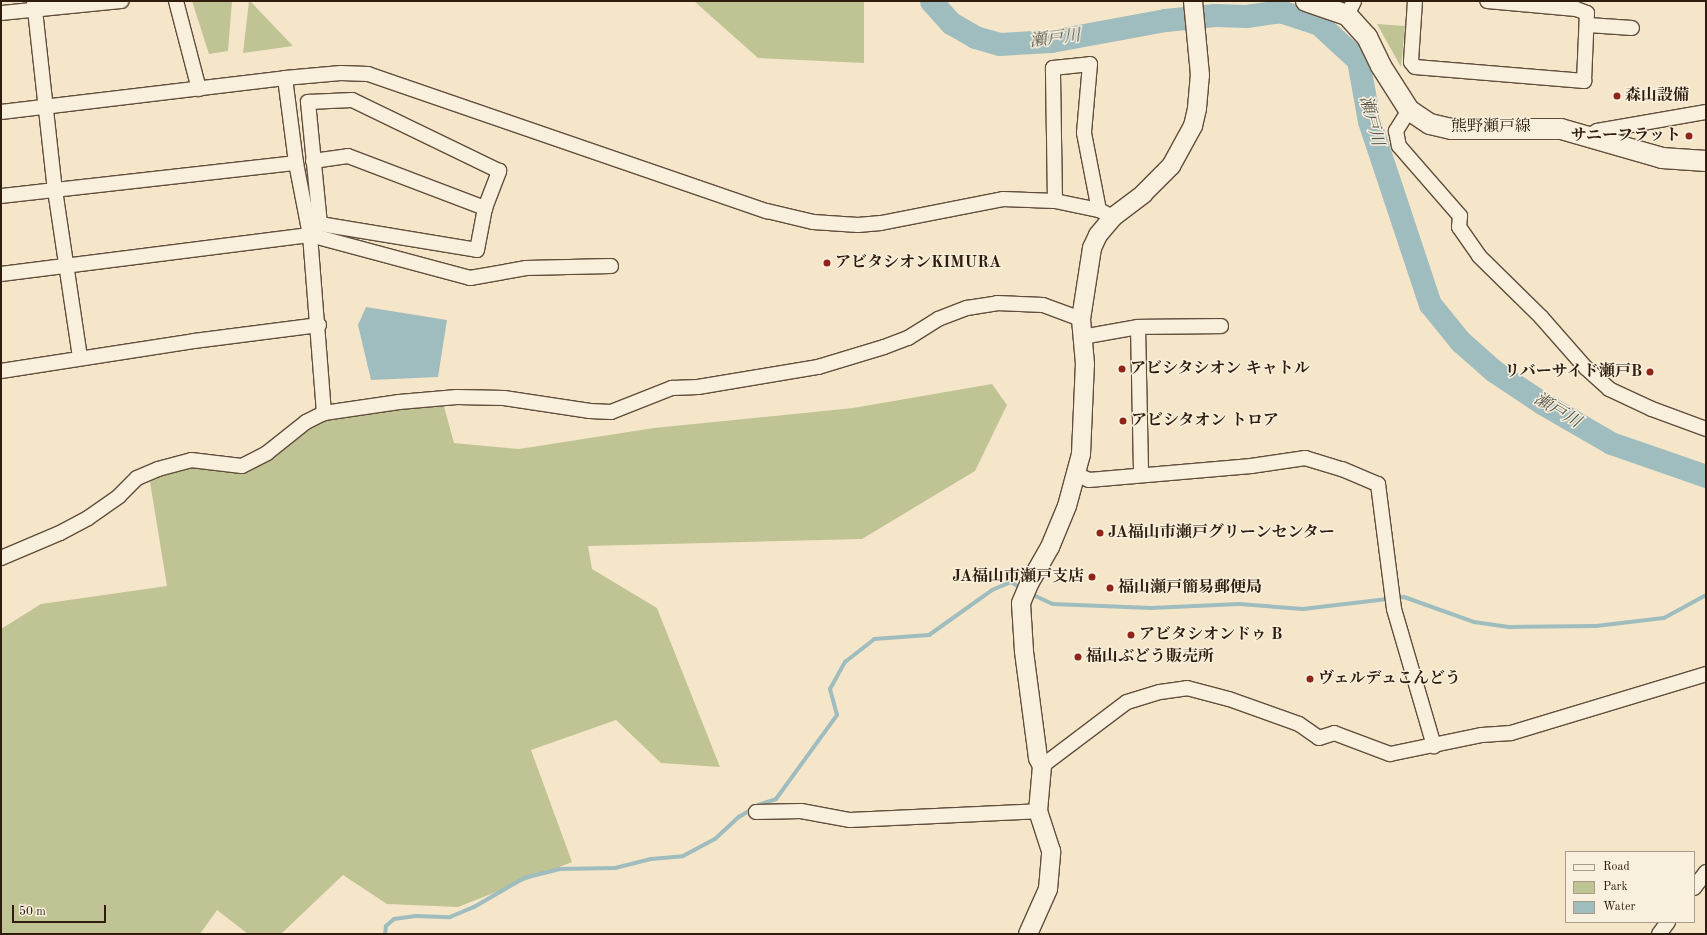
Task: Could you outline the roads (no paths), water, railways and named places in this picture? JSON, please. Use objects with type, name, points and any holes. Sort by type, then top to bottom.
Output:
[{"type":"main road","name":"熊野瀬戸線","points":[[1306,1],[1350,8],[1367,37],[1381,66],[1409,110],[1430,124],[1451,129],[1561,128],[1585,138],[1662,158],[1706,161]]},
{"type":"street","points":[[1,13],[34,5],[121,1]]},
{"type":"street","points":[[176,1],[199,89]]},
{"type":"street","points":[[1415,1],[1411,62],[1415,68],[1584,81],[1588,25],[1587,13],[1576,9],[1493,1]]},
{"type":"street","points":[[1,112],[285,78],[341,73],[368,74],[767,211],[813,222],[858,225],[881,223],[1003,200],[1055,201],[1106,213],[1143,194],[1171,166],[1193,126],[1199,90],[1193,2]]},
{"type":"street","points":[[34,5],[47,106],[55,190],[68,266],[80,357]]},
{"type":"street","points":[[1588,25],[1632,28]]},
{"type":"street","points":[[1028,934],[1048,889],[1051,850],[1038,811],[1042,766],[1038,758],[1024,651],[1021,603],[1050,547],[1076,474],[1081,454],[1084,371],[1081,319],[1092,248],[1106,213],[1084,133],[1090,64],[1053,68],[1055,201]]},
{"type":"street","points":[[285,78],[296,163],[313,229]]},
{"type":"street","points":[[1,274],[68,266],[313,229],[477,250],[485,208],[499,171],[352,100],[308,102],[313,161],[313,229],[324,413]]},
{"type":"street","points":[[1409,110],[1396,130],[1399,146],[1460,216],[1459,226],[1479,256],[1541,317],[1586,368],[1609,389],[1652,409],[1706,429]]},
{"type":"street","points":[[1585,138],[1597,131],[1706,112]]},
{"type":"street","points":[[313,161],[348,156],[485,208]]},
{"type":"street","points":[[1,196],[296,163]]},
{"type":"street","points":[[313,229],[470,278],[526,268],[611,266]]},
{"type":"street","points":[[1,558],[60,533],[88,518],[119,496],[137,478],[158,468],[191,460],[242,466],[267,453],[306,422],[324,413],[399,402],[457,397],[504,398],[590,411],[611,412],[672,388],[698,387],[818,367],[870,352],[908,338],[938,319],[967,308],[997,303],[1044,305],[1081,319]]},
{"type":"street","points":[[1,371],[80,357],[319,325]]},
{"type":"street","points":[[1082,337],[1138,327],[1221,326]]},
{"type":"street","points":[[1138,327],[1141,474]]},
{"type":"street","points":[[1076,474],[1089,480],[1141,474],[1251,466],[1305,458],[1368,479],[1378,484],[1394,608],[1434,746]]},
{"type":"street","points":[[1042,766],[1127,702],[1160,692],[1187,688],[1229,699],[1299,724],[1319,738],[1334,733],[1390,754],[1482,735],[1511,733],[1706,674]]},
{"type":"street","points":[[756,812],[801,811],[850,820],[1038,811]]},
{"type":"street","points":[[1695,887],[1706,872]]},
{"type":"street","points":[[1659,934],[1667,923]]},
{"type":"water","points":[[366,307],[447,320],[438,377],[371,380],[358,325]]},
{"type":"waterway","name":"瀬戸川","points":[[931,1],[951,23],[975,37],[999,44],[1051,41],[1165,20],[1215,15],[1246,16],[1280,11],[1319,24],[1358,60],[1369,121],[1430,304],[1460,341],[1494,371],[1542,403],[1611,443],[1706,476]]},
{"type":"waterway","points":[[385,934],[386,926],[394,919],[416,916],[450,917],[474,907],[524,878],[559,869],[615,868],[651,859],[683,856],[715,839],[739,817],[758,805],[776,799],[837,715],[830,689],[845,662],[874,639],[929,635],[992,590],[1011,582],[1022,589]]},
{"type":"waterway","points":[[1029,593],[1053,604],[1151,608],[1239,604],[1303,609],[1404,597],[1474,622],[1511,627],[1596,626],[1664,618],[1706,595]]},
{"type":"place","name":"森山設備","points":[[1617,96]]},
{"type":"place","name":"サニーフラット","points":[[1689,136]]},
{"type":"place","name":"アビタシオンKIMURA","points":[[827,263]]},
{"type":"place","name":"アビシタシオン キャトル","points":[[1122,369]]},
{"type":"place","name":"リバーサイド瀬戸B","points":[[1650,372]]},
{"type":"place","name":"アビシタオン トロア","points":[[1123,421]]},
{"type":"place","name":"JA福山市瀬戸グリーンセンター","points":[[1100,533]]},
{"type":"place","name":"JA福山市瀬戸支店","points":[[1092,577]]},
{"type":"place","name":"福山瀬戸簡易郵便局","points":[[1110,588]]},
{"type":"place","name":"アビタシオンドゥ B","points":[[1131,635]]},
{"type":"place","name":"福山ぶどう販売所","points":[[1078,657]]},
{"type":"place","name":"ヴェルデュこんどう","points":[[1310,679]]}]
